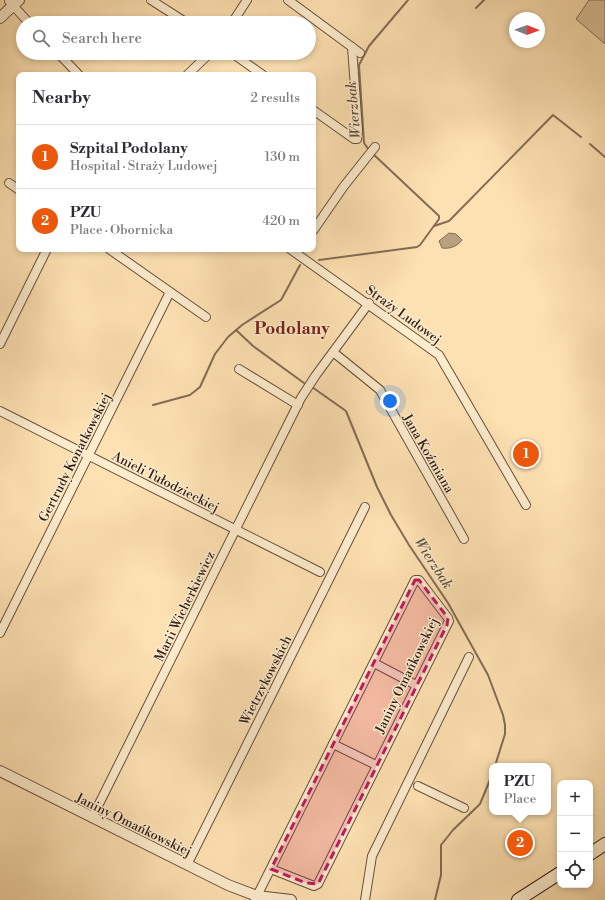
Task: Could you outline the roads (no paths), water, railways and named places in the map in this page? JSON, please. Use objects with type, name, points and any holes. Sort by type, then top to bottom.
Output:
[{"type":"main road","points":[[593,852],[605,844]]},
{"type":"main road","points":[[518,900],[557,875]]},
{"type":"street","points":[[151,0],[176,16]]},
{"type":"street","points":[[237,16],[247,0]]},
{"type":"street","points":[[288,0],[310,16]]},
{"type":"street","points":[[0,10],[12,2]]},
{"type":"street","points":[[0,18],[12,2]]},
{"type":"street","points":[[12,2],[23,16]]},
{"type":"street","points":[[316,21],[360,54]]},
{"type":"street","points":[[316,112],[356,139],[358,135],[352,47]]},
{"type":"street","points":[[65,60],[76,72]]},
{"type":"street","points":[[190,72],[203,60]]},
{"type":"street","points":[[242,60],[259,72]]},
{"type":"street","points":[[316,227],[344,186],[373,150]]},
{"type":"street","points":[[9,183],[16,188]]},
{"type":"street","points":[[0,344],[3,331],[45,252]]},
{"type":"street","points":[[113,252],[206,317]]},
{"type":"street","name":"Straży Ludowej","points":[[300,252],[442,358],[526,505]]},
{"type":"street","name":"Gertrudy Konatkowskiej","points":[[0,633],[170,292]]},
{"type":"street","name":"Marii Wicherkiewicz","points":[[92,818],[298,405],[316,375],[369,303]]},
{"type":"street","name":"Jana Koźmiana","points":[[333,352],[380,390],[464,539]]},
{"type":"street","points":[[239,369],[298,405]]},
{"type":"street","name":"Anieli Tułodzieckiej","points":[[0,411],[320,572]]},
{"type":"street","name":"Wietrzykowskich","points":[[187,865],[365,507]]},
{"type":"street","name":"Janiny Omańkowskiej","points":[[256,898],[415,580],[419,580],[449,621],[318,884],[314,886],[271,869]]},
{"type":"street","points":[[365,900],[372,856],[469,657]]},
{"type":"street","points":[[374,663],[416,685]]},
{"type":"street","points":[[333,744],[376,765]]},
{"type":"street","name":"Janiny Omańkowskiej","points":[[0,771],[92,818],[256,898],[292,900]]},
{"type":"street","points":[[418,786],[464,808]]},
{"type":"waterway","name":"Wierzbak","points":[[369,150],[364,143],[359,65],[369,46],[408,0]]},
{"type":"waterway","points":[[476,8],[484,0]]},
{"type":"waterway","name":"Wierzbak","points":[[434,226],[449,221],[553,115],[581,137]]},
{"type":"waterway","name":"Wierzbak","points":[[590,144],[605,157]]},
{"type":"waterway","name":"Wierzbak","points":[[319,260],[417,247],[439,219],[439,216],[372,153]]},
{"type":"waterway","name":"Wierzbak","points":[[153,405],[190,395],[200,387],[215,354],[228,337],[242,325],[281,300],[300,265]]},
{"type":"waterway","name":"Wierzbak","points":[[236,330],[253,346],[304,383]]},
{"type":"waterway","name":"Wierzbak","points":[[312,387],[346,411],[377,487],[391,515],[409,545],[448,603],[488,675],[503,715],[505,725],[505,734],[496,763]]},
{"type":"waterway","name":"Wierzbak","points":[[435,900],[441,875],[441,845],[453,830],[480,804],[489,782]]},
{"type":"place","name":"Szpital Podolany","points":[[526,454]]},
{"type":"place","name":"PZU","points":[[520,843]]},
{"type":"district","name":"Podolany","points":[[292,328]]}]
